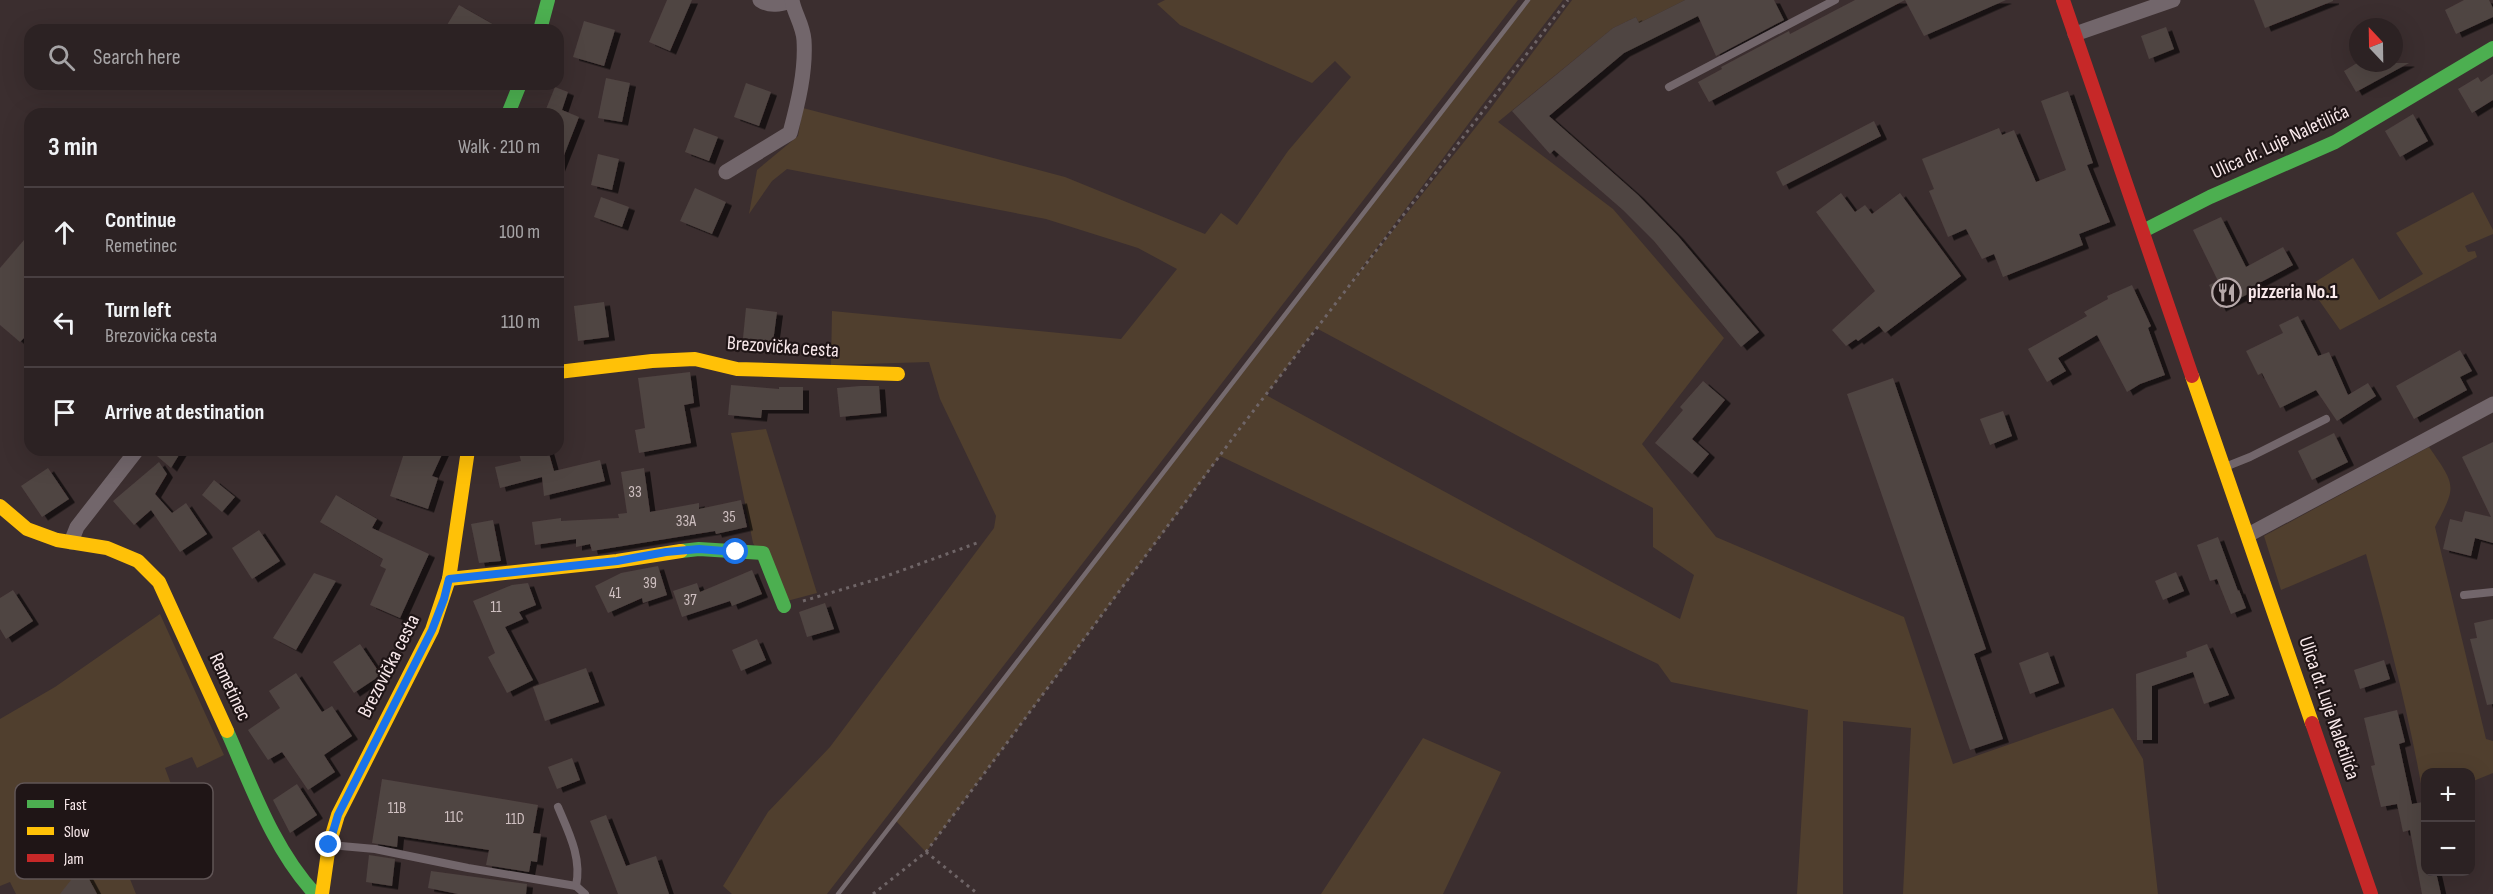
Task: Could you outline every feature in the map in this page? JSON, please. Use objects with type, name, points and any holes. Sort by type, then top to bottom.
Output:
[{"type":"street","points":[[542,24],[548,0]]},
{"type":"street","points":[[726,172],[790,133],[799,101],[804,40],[801,25],[791,0],[779,4],[765,3],[760,0]]},
{"type":"street","name":"Ulica dr. Luje Naletilića","points":[[2063,0],[2371,894]]},
{"type":"street","points":[[2075,33],[2173,0]]},
{"type":"street","name":"Ulica dr. Luje Naletilića","points":[[2143,231],[2210,197],[2335,142],[2493,48]]},
{"type":"street","points":[[510,108],[518,90]]},
{"type":"street","name":"Brezovička cesta","points":[[564,371],[652,361],[695,359],[737,369],[898,374]]},
{"type":"street","points":[[2248,535],[2493,404]]},
{"type":"street","points":[[71,542],[77,527],[132,456]]},
{"type":"street","name":"Brezovička cesta","points":[[322,894],[329,845],[338,815],[432,630],[444,599],[467,456]]},
{"type":"street","name":"Remetinec","points":[[0,506],[27,529],[71,542],[107,549],[138,561],[159,582],[279,845],[297,875],[315,894]]},
{"type":"street","points":[[449,579],[617,561],[666,552],[699,549],[763,553],[784,606]]},
{"type":"lane","points":[[1670,87],[1835,0]]},
{"type":"lane","points":[[2224,467],[2250,457],[2326,419]]},
{"type":"lane","points":[[2464,595],[2493,592]]},
{"type":"lane","points":[[558,807],[576,853],[578,876],[576,886]]},
{"type":"lane","points":[[329,845],[375,849],[468,868],[576,886],[585,894]]},
{"type":"path","points":[[873,894],[926,852],[1238,431],[1568,0]]},
{"type":"path","points":[[784,606],[881,578],[977,543]]},
{"type":"path","points":[[926,852],[978,894]]},
{"type":"shaded area","points":[[1165,0],[1518,0],[827,894],[732,894],[723,886],[768,812],[830,747],[994,528],[996,516],[940,399],[929,362],[831,365],[832,311],[1121,339],[1177,269],[1138,248],[1046,219],[787,169],[772,181],[749,214],[757,170],[798,136],[803,108],[1065,177],[1205,234],[1221,213],[1237,225],[1288,151],[1351,77],[1335,61],[1312,83],[1180,25],[1157,4]]},
{"type":"shaded area","points":[[1528,0],[1563,0],[1348,287],[1488,112],[1572,0],[1685,0],[1639,23],[1636,17],[1613,28],[1498,122],[1613,209],[1724,338],[1642,444],[1716,537],[1904,617],[1953,764],[2113,708],[2143,759],[2158,894],[1903,894],[1911,728],[1843,721],[1843,894],[1797,894],[1808,710],[1671,682],[1658,664],[1220,456],[926,852],[895,820]],"holes":[[[1316,328],[1653,508],[1653,547],[1694,575],[1680,619],[1266,395]]]},
{"type":"shaded area","points":[[2473,192],[2493,230],[2493,234],[2465,246],[2468,252],[2475,251],[2477,257],[2340,330],[2309,286],[2353,258],[2379,300],[2423,274],[2396,233]]},
{"type":"shaded area","points":[[766,429],[817,593],[787,601],[753,543],[731,433]]},
{"type":"shaded area","points":[[2429,447],[2449,478],[2450,494],[2435,527],[2486,739],[2493,741],[2493,773],[2475,780],[2475,768],[2421,768],[2421,786],[2405,708],[2366,554],[2281,590],[2264,536]]},
{"type":"shaded area","points":[[160,614],[224,755],[197,768],[192,757],[165,768],[171,783],[15,783],[15,879],[130,879],[136,894],[16,894],[10,882],[0,886],[0,719],[55,687]]},
{"type":"shaded area","points":[[1423,738],[1501,772],[1443,894],[1321,894]]},
{"type":"building","points":[[667,0],[692,0],[670,51],[649,42]]},
{"type":"building","points":[[1685,0],[1774,0],[1784,20],[1716,56],[1698,16],[1624,53],[1549,116],[1638,195],[1678,236],[1759,332],[1741,347],[1654,241],[1623,210],[1554,150],[1550,154],[1512,111],[1613,28],[1636,17],[1639,23]]},
{"type":"building","points":[[1855,0],[1905,0],[1709,102],[1698,82],[1722,69],[1721,67],[1789,31],[1790,34]]},
{"type":"building","points":[[1905,0],[2006,0],[1924,36]]},
{"type":"building","points":[[2254,0],[2333,0],[2333,1],[2265,28]]},
{"type":"building","points":[[2464,0],[2489,0],[2493,8],[2493,17],[2456,34],[2445,10]]},
{"type":"building","points":[[459,5],[492,24],[448,24]]},
{"type":"building","points":[[584,21],[615,30],[604,66],[573,57]]},
{"type":"building","points":[[2166,27],[2174,49],[2149,59],[2141,36]]},
{"type":"building","points":[[2349,68],[2349,72],[2393,72],[2356,92],[2344,71]]},
{"type":"building","points":[[2493,74],[2493,100],[2472,113],[2458,89],[2478,77],[2481,82]]},
{"type":"building","points":[[606,78],[630,83],[622,122],[598,118]]},
{"type":"building","points":[[746,83],[771,92],[759,126],[734,117]]},
{"type":"building","points":[[554,90],[568,92],[563,108],[546,108]]},
{"type":"building","points":[[2068,91],[2093,163],[2087,165],[2110,222],[2079,234],[2083,245],[2003,277],[1994,254],[1982,259],[1966,229],[1948,237],[1929,191],[1934,189],[1922,159],[1999,128],[2002,135],[2014,130],[2036,182],[2066,170],[2041,101]]},
{"type":"building","points":[[564,111],[579,117],[564,155]]},
{"type":"building","points":[[2413,114],[2428,141],[2400,157],[2385,131]]},
{"type":"building","points":[[1874,121],[1881,136],[1783,186],[1776,172]]},
{"type":"building","points":[[694,128],[718,137],[709,161],[685,152]]},
{"type":"building","points":[[598,154],[619,159],[612,190],[591,185]]},
{"type":"building","points":[[695,188],[726,202],[712,234],[680,221]]},
{"type":"building","points":[[1841,193],[1855,212],[1865,205],[1872,214],[1900,193],[1961,276],[1885,333],[1879,326],[1858,341],[1856,339],[1846,346],[1832,330],[1875,291],[1816,212]]},
{"type":"building","points":[[601,197],[629,207],[622,227],[594,217]]},
{"type":"building","points":[[2221,217],[2246,267],[2283,247],[2293,265],[2248,289],[2250,293],[2220,308],[2209,285],[2218,281],[2193,230]]},
{"type":"building","points":[[24,240],[24,338],[20,342],[0,325],[0,268]]},
{"type":"building","points":[[2132,285],[2151,326],[2148,328],[2165,375],[2140,384],[2127,392],[2097,335],[2058,358],[2066,371],[2047,382],[2028,349],[2087,316],[2084,312],[2108,299],[2107,296]]},
{"type":"building","points":[[604,302],[609,337],[578,341],[574,306]]},
{"type":"building","points":[[746,308],[777,312],[773,342],[743,338]]},
{"type":"building","points":[[2298,316],[2318,356],[2329,352],[2348,395],[2368,383],[2376,396],[2337,421],[2316,390],[2280,408],[2262,373],[2258,375],[2246,351],[2283,333],[2279,325]]},
{"type":"building","points":[[2460,350],[2472,371],[2460,377],[2467,390],[2414,419],[2396,386]]},
{"type":"building","points":[[690,372],[694,403],[684,405],[691,443],[639,453],[635,430],[645,428],[638,378]]},
{"type":"building","points":[[1893,378],[1986,649],[1974,654],[2003,739],[1970,750],[1847,394]]},
{"type":"building","points":[[1703,381],[1725,400],[1692,439],[1709,454],[1692,474],[1655,443],[1683,410],[1680,407]]},
{"type":"building","points":[[731,385],[779,389],[779,387],[803,387],[803,410],[762,410],[761,418],[728,415]]},
{"type":"building","points":[[879,386],[881,413],[840,417],[837,388]]},
{"type":"building","points":[[2003,411],[2012,436],[1990,445],[1980,419]]},
{"type":"building","points":[[2334,433],[2348,462],[2312,480],[2298,451]]},
{"type":"building","points":[[2493,442],[2493,543],[2475,538],[2471,556],[2443,549],[2450,519],[2462,522],[2465,511],[2491,517],[2462,457]]},
{"type":"building","points":[[157,456],[178,456],[171,468]]},
{"type":"building","points":[[403,456],[441,456],[432,476],[438,478],[428,509],[390,496]]},
{"type":"building","points":[[520,456],[550,456],[554,471],[600,460],[605,481],[544,496],[542,477],[500,488],[495,467],[521,461]]},
{"type":"building","points":[[159,462],[167,474],[155,494],[172,513],[186,503],[207,534],[180,552],[151,510],[134,525],[113,501]]},
{"type":"building","points":[[48,468],[69,499],[42,517],[21,486]]},
{"type":"building","points":[[644,468],[650,512],[699,503],[699,509],[741,500],[747,527],[716,534],[715,531],[592,551],[590,544],[576,547],[576,539],[535,545],[532,522],[561,518],[561,521],[619,518],[618,514],[627,513],[621,472]]},
{"type":"building","points":[[214,480],[235,497],[222,512],[202,495]]},
{"type":"building","points":[[336,495],[377,519],[372,528],[429,554],[400,618],[370,605],[386,569],[380,566],[383,559],[320,522]]},
{"type":"building","points":[[493,520],[501,561],[479,563],[471,524]]},
{"type":"building","points":[[259,530],[280,561],[252,579],[232,548]]},
{"type":"building","points":[[2218,537],[2246,608],[2231,614],[2217,579],[2210,581],[2197,545]]},
{"type":"building","points":[[658,566],[667,595],[643,603],[642,598],[608,613],[595,586],[621,573]]},
{"type":"building","points":[[752,570],[762,594],[732,606],[730,601],[682,617],[673,591],[697,583],[700,592]]},
{"type":"building","points":[[2176,572],[2184,591],[2163,600],[2155,581]]},
{"type":"building","points":[[314,573],[336,581],[296,650],[273,638]]},
{"type":"building","points":[[528,583],[536,605],[519,612],[523,619],[505,627],[533,680],[507,693],[488,657],[495,653],[473,601],[512,585]]},
{"type":"building","points":[[13,590],[33,621],[6,639],[0,629],[0,598]]},
{"type":"building","points":[[825,603],[834,629],[807,637],[799,612]]},
{"type":"building","points":[[2493,619],[2493,704],[2487,705],[2470,639],[2477,638],[2474,623]]},
{"type":"building","points":[[757,639],[766,660],[741,671],[732,650]]},
{"type":"building","points":[[360,644],[381,675],[354,693],[333,662]]},
{"type":"building","points":[[2207,644],[2229,695],[2204,704],[2193,672],[2152,686],[2152,740],[2137,740],[2136,674],[2187,657],[2186,652]]},
{"type":"building","points":[[2048,652],[2059,683],[2030,694],[2019,663]]},
{"type":"building","points":[[2384,660],[2390,679],[2360,689],[2354,670]]},
{"type":"building","points":[[586,668],[599,702],[545,721],[533,687]]},
{"type":"building","points":[[296,673],[322,712],[332,706],[352,736],[324,755],[335,772],[308,790],[282,752],[268,760],[248,730],[280,708],[269,691]]},
{"type":"building","points":[[2397,710],[2405,742],[2399,744],[2412,804],[2421,802],[2421,876],[2437,876],[2441,894],[2422,894],[2410,830],[2403,832],[2397,804],[2381,807],[2371,766],[2375,765],[2364,718]]},
{"type":"building","points":[[572,758],[580,780],[557,789],[548,767]]},
{"type":"building","points":[[382,779],[538,805],[533,833],[541,834],[537,862],[531,861],[529,872],[486,865],[489,850],[398,836],[397,847],[372,843]]},
{"type":"building","points":[[297,784],[317,815],[290,833],[273,800]]},
{"type":"building","points":[[606,815],[626,866],[656,856],[669,894],[618,894],[590,821]]},
{"type":"building","points":[[369,855],[395,859],[392,886],[366,882]]},
{"type":"building","points":[[431,871],[527,884],[526,894],[458,894],[428,888]]},
{"type":"building","points":[[72,879],[89,879],[97,894],[60,894]]},
{"type":"railway","points":[[838,894],[1528,0]]},
{"type":"traffic: fast","points":[[542,24],[548,0]]},
{"type":"traffic: fast","points":[[2143,231],[2210,197],[2335,142],[2493,48]]},
{"type":"traffic: fast","points":[[510,108],[518,90]]},
{"type":"traffic: fast","points":[[681,551],[699,549],[763,553],[784,606]]},
{"type":"traffic: fast","points":[[227,731],[275,837],[300,876],[315,894]]},
{"type":"traffic: slow","points":[[564,371],[652,361],[695,359],[737,369],[898,374]]},
{"type":"traffic: slow","points":[[2192,376],[2312,723]]},
{"type":"traffic: slow","points":[[322,894],[329,845],[338,815],[432,630],[449,579],[467,456]]},
{"type":"traffic: slow","points":[[0,506],[27,529],[57,540],[107,548],[138,561],[159,582],[227,731]]},
{"type":"traffic: slow","points":[[449,579],[617,561],[681,551]]},
{"type":"traffic: jam","points":[[2063,0],[2192,376]]},
{"type":"traffic: jam","points":[[2312,723],[2371,894]]},
{"type":"place","name":"pizzeria No.1","points":[[2227,292]]},
{"type":"route","points":[[329,845],[338,815],[368,752],[432,630],[449,579],[617,561],[666,552],[699,549],[736,552]]}]
